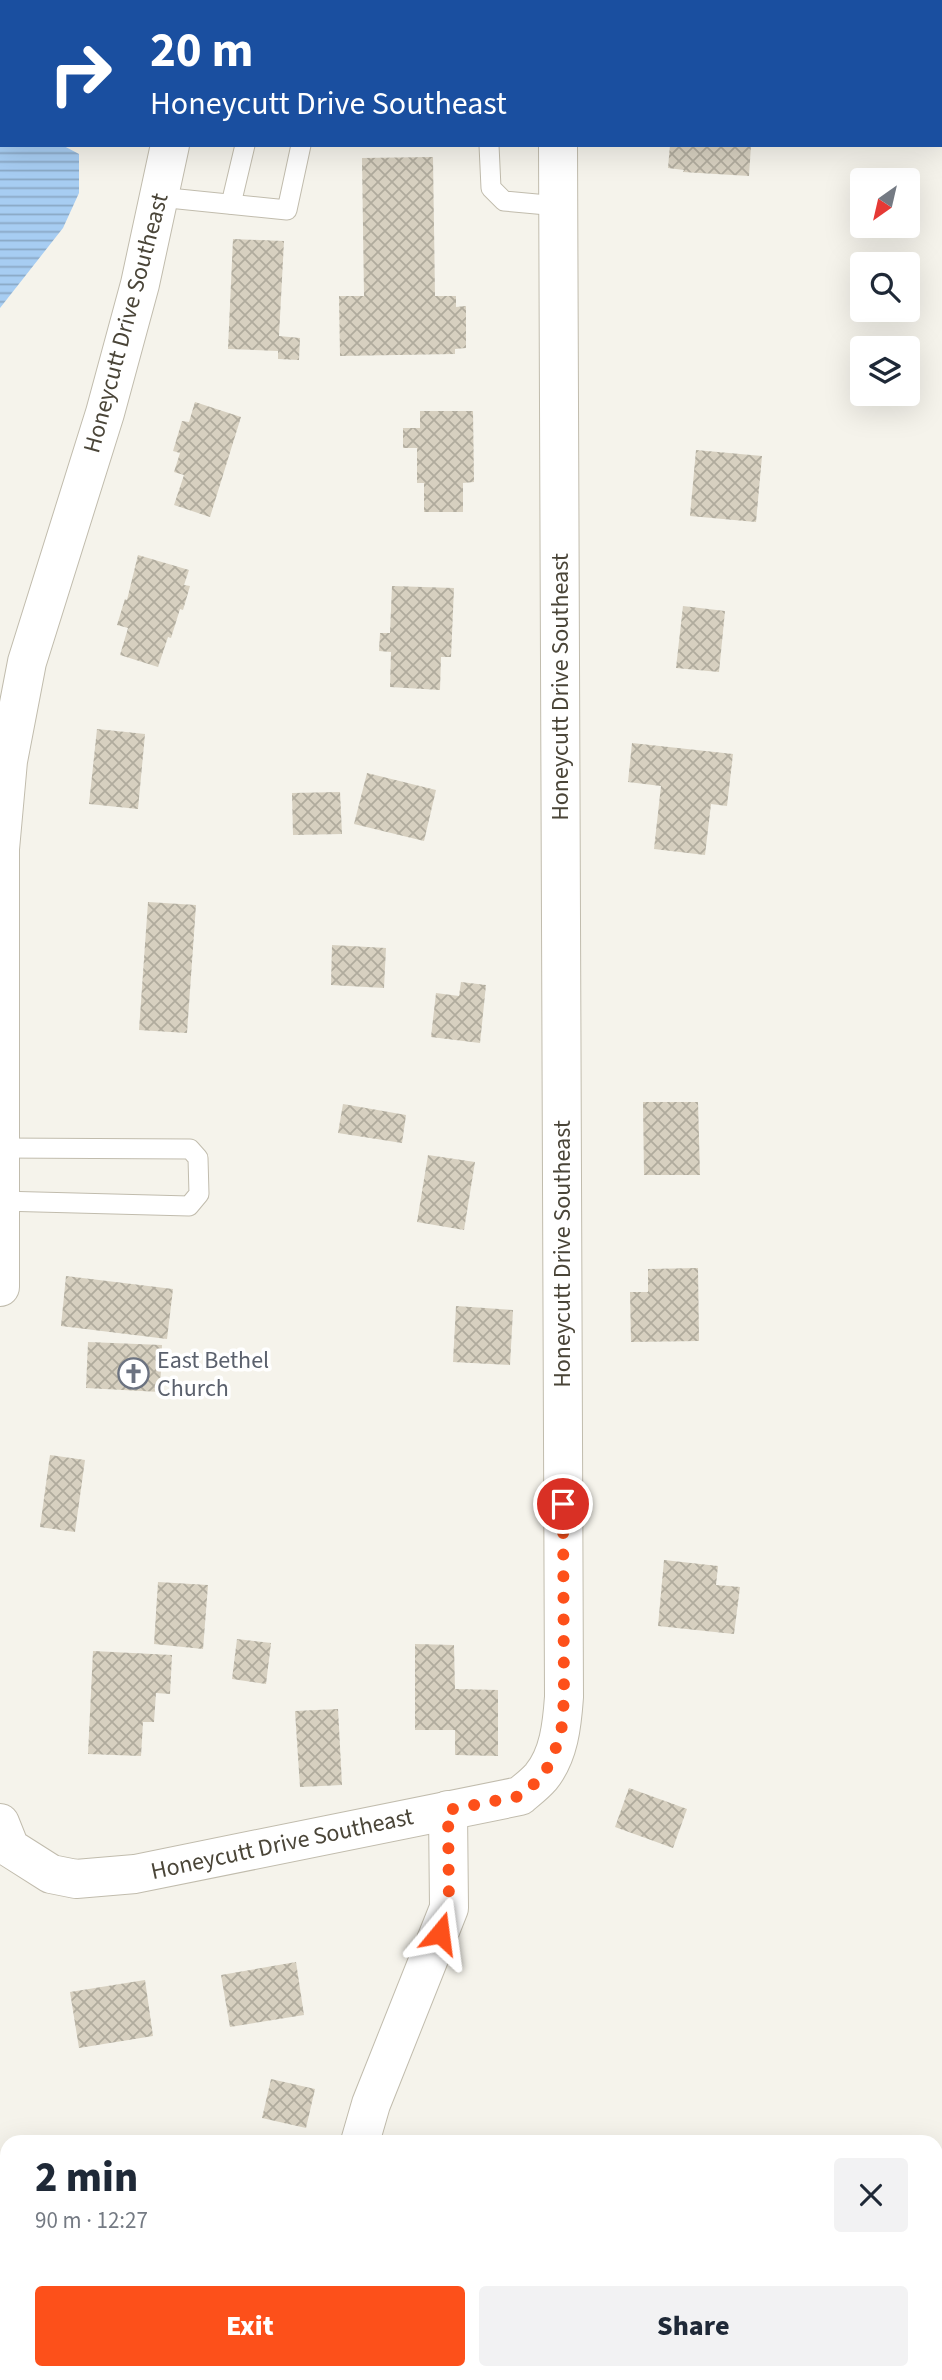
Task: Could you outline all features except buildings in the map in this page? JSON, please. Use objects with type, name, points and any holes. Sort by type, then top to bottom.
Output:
[{"type":"street","name":"Honeycutt Drive Southeast","points":[[0,1287],[1,849],[8,761],[27,662],[105,413],[141,284],[170,147]]},
{"type":"street","name":"Honeycutt Drive Southeast","points":[[0,1823],[10,1848],[51,1874],[76,1880],[135,1874],[520,1796],[541,1778],[553,1758],[562,1726],[564,1698],[558,147]]},
{"type":"street","points":[[362,2135],[371,2104],[449,1908],[448,1810]]},
{"type":"lane","points":[[232,204],[245,147]]},
{"type":"lane","points":[[159,197],[287,210],[301,147]]},
{"type":"lane","points":[[489,147],[491,188],[504,201],[558,206]]},
{"type":"lane","points":[[0,1148],[190,1149],[198,1158],[199,1194],[189,1206],[0,1201]]},
{"type":"water","points":[[0,147],[66,147],[79,154],[79,193],[63,228],[0,308]]},
{"type":"place","name":"East Bethel Church","points":[[134,1374]]},
{"type":"route","points":[[440,1933],[449,1908],[448,1810],[520,1796],[541,1778],[553,1758],[562,1726],[564,1698],[563,1504]]}]
